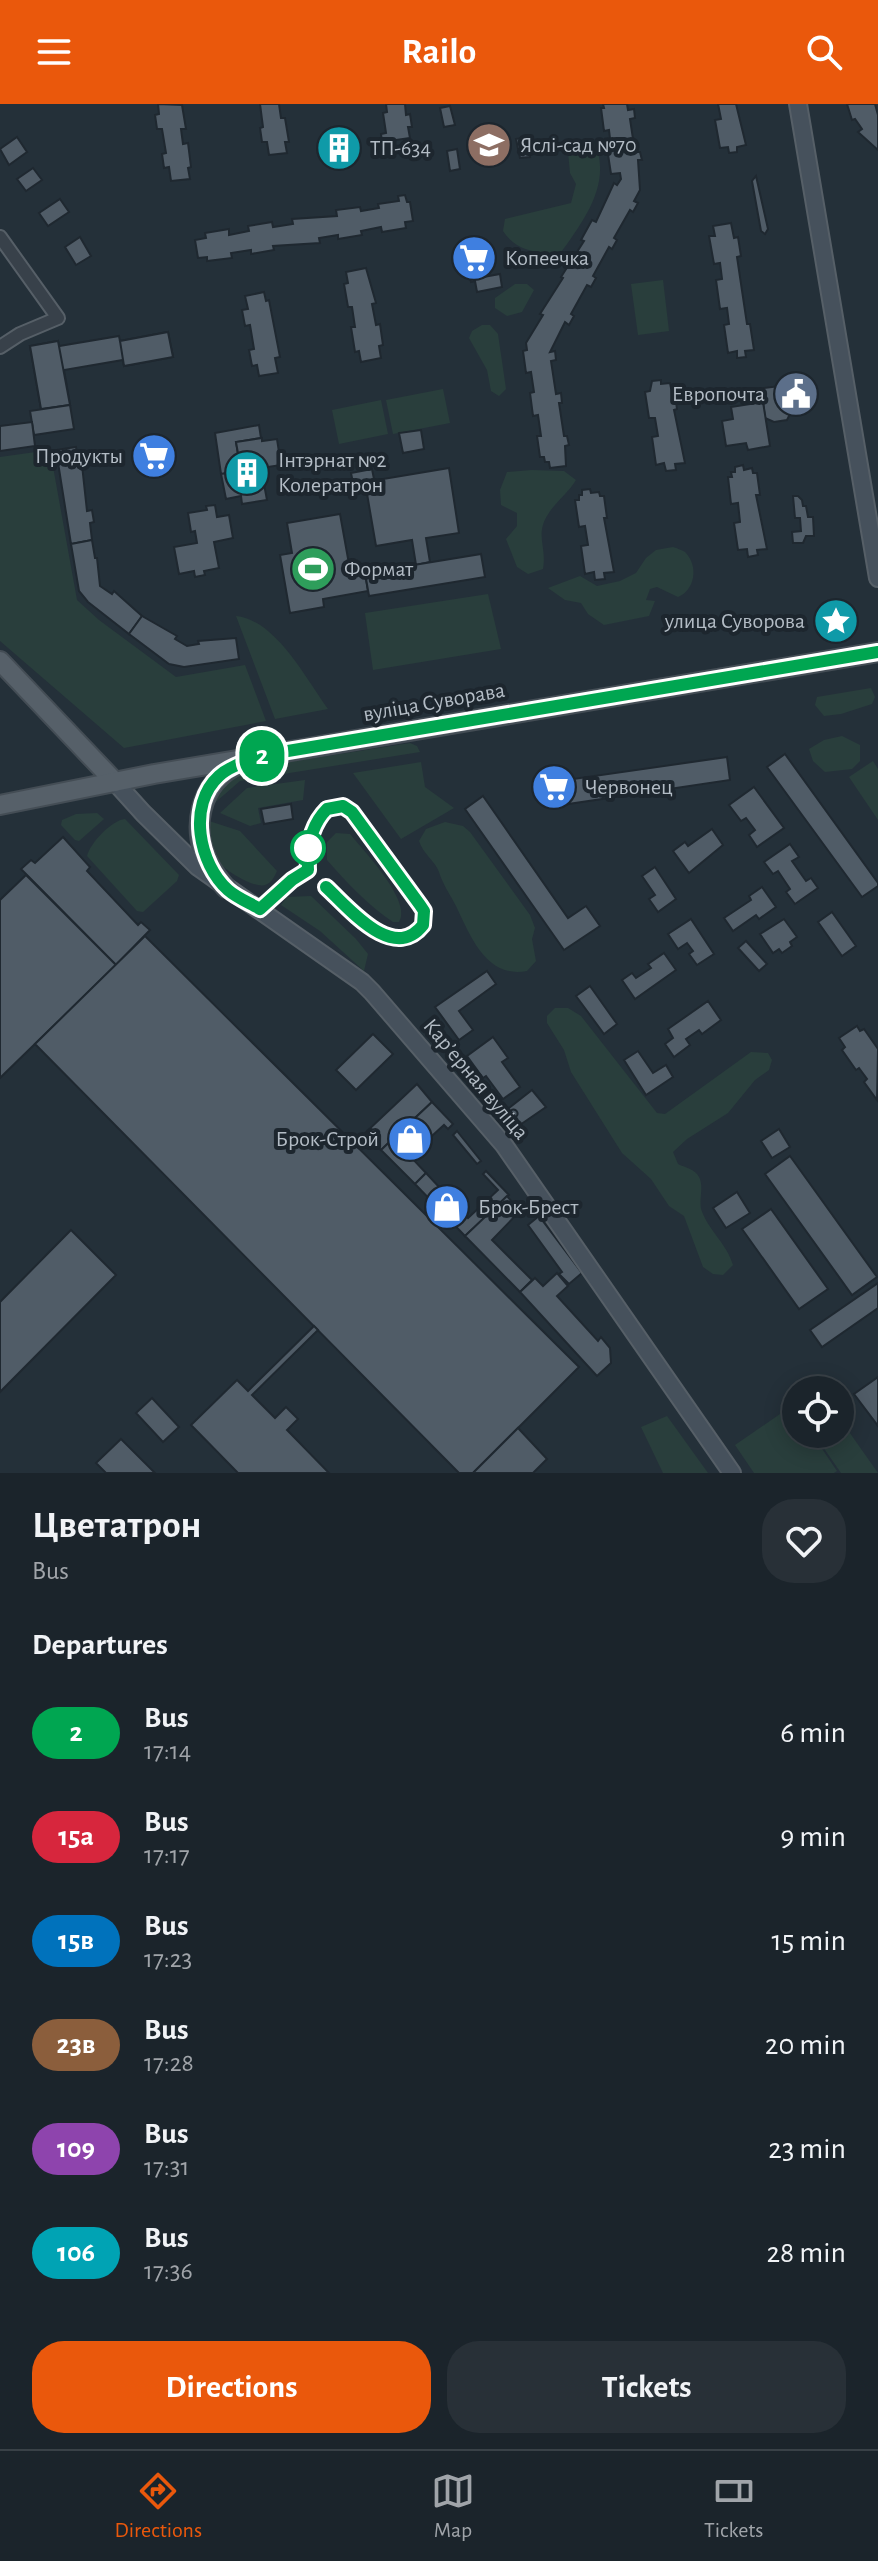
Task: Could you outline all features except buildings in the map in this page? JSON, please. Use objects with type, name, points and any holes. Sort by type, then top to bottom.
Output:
[{"type":"main road","name":"вуліца Суворава","points":[[0,805],[264,755],[878,652]]},
{"type":"main road","points":[[0,661],[115,782]]},
{"type":"main road","points":[[0,677],[60,738],[115,782]]},
{"type":"main road","points":[[226,888],[204,853],[201,810],[211,785],[219,776],[264,755]]},
{"type":"street","points":[[798,104],[878,578]]},
{"type":"street","points":[[0,237],[58,318],[20,334],[0,347]]},
{"type":"street","name":"Карʼерная вуліца","points":[[115,782],[198,867],[362,982],[474,1108],[519,1165],[732,1473]]},
{"type":"green space","points":[[593,139],[599,155],[598,185],[587,214],[560,254],[535,252],[514,243],[503,231],[505,219],[571,203],[576,184],[570,173],[568,152]]},
{"type":"green space","points":[[663,280],[669,331],[638,335],[631,284]]},
{"type":"green space","points":[[515,284],[527,284],[534,290],[522,312],[507,316],[495,308],[495,298]]},
{"type":"green space","points":[[482,325],[490,325],[498,334],[506,389],[499,396],[491,391],[487,370],[469,338],[472,331]]},
{"type":"green space","points":[[443,389],[450,423],[393,434],[386,400]]},
{"type":"green space","points":[[381,400],[388,434],[339,444],[332,410]]},
{"type":"green space","points":[[50,450],[77,600],[176,677],[245,665],[266,721],[124,748],[0,641],[0,457]]},
{"type":"green space","points":[[564,471],[576,480],[544,522],[543,569],[528,574],[517,567],[506,539],[517,526],[517,513],[501,505],[500,490],[507,472]]},
{"type":"green space","points":[[673,547],[684,551],[692,564],[691,583],[678,597],[657,587],[650,589],[646,600],[655,601],[649,616],[604,625],[588,614],[581,603],[565,600],[548,588],[580,576],[597,586],[620,581],[636,573],[656,550]]},
{"type":"green space","points":[[488,594],[501,649],[373,670],[365,613]]},
{"type":"green space","points":[[236,616],[251,620],[277,639],[328,709],[275,719]]},
{"type":"green space","points":[[871,688],[875,697],[872,704],[841,714],[824,716],[815,705],[817,697]]},
{"type":"green space","points":[[842,736],[860,745],[860,761],[852,769],[825,772],[813,761],[809,749],[824,740]]},
{"type":"green space","points":[[410,743],[417,746],[420,752],[240,781],[210,807],[215,787],[245,769]]},
{"type":"green space","points":[[873,761],[878,769],[878,820],[849,777]]},
{"type":"green space","points":[[421,762],[425,787],[454,808],[401,839],[353,773]]},
{"type":"green space","points":[[305,780],[303,800],[258,808],[261,823],[250,826],[220,813],[247,788]]},
{"type":"green space","points":[[97,813],[104,819],[79,841],[61,825],[62,820],[76,814]]},
{"type":"green space","points":[[125,819],[179,875],[177,881],[143,912],[137,911],[87,856],[102,833]]},
{"type":"green space","points":[[206,820],[240,831],[277,871],[271,881],[265,885],[252,883],[234,875],[213,858],[208,845]]},
{"type":"green space","points":[[445,822],[463,826],[470,832],[530,915],[535,928],[532,939],[536,961],[527,971],[513,972],[490,962],[467,930],[437,868],[419,841],[426,829]]},
{"type":"green space","points":[[336,833],[350,834],[385,876],[399,902],[399,922],[393,922],[375,908],[327,860],[327,842]]},
{"type":"green space","points":[[311,896],[368,954],[364,971],[320,931],[281,905],[287,897]]},
{"type":"green space","points":[[555,1008],[568,1008],[581,1016],[657,1113],[665,1114],[751,1052],[768,1053],[772,1060],[769,1070],[755,1080],[728,1113],[687,1139],[673,1152],[678,1164],[699,1177],[701,1209],[733,1265],[723,1275],[713,1274],[703,1267],[684,1216],[669,1206],[651,1179],[622,1153],[571,1072],[564,1050],[547,1023],[547,1016]]},
{"type":"green space","points":[[782,1413],[782,1448],[821,1448],[837,1471],[754,1473],[735,1445]]},
{"type":"green space","points":[[667,1416],[708,1473],[663,1473],[641,1427]]},
{"type":"green space","points":[[854,1439],[878,1473],[841,1473],[824,1448],[854,1448]]},
{"type":"bus line","name":"2","points":[[326,887],[381,934],[397,939],[406,938],[414,935],[423,925],[424,911],[420,905],[352,812],[343,806],[327,809],[320,818],[309,845],[308,870],[260,909],[226,888],[204,853],[200,826],[206,796],[219,776],[264,755],[878,652]]},
{"type":"place","name":"Яслі-сад №70","points":[[489,145]]},
{"type":"place","name":"ТП-634","points":[[339,148]]},
{"type":"place","name":"Копеечка","points":[[474,258]]},
{"type":"place","name":"Европочта","points":[[796,394]]},
{"type":"place","name":"Продукты","points":[[154,456]]},
{"type":"place","name":"Інтэрнат №2 Колератрон","points":[[247,473]]},
{"type":"place","name":"Формат","points":[[313,569]]},
{"type":"place","name":"улица Суворова","points":[[836,621]]},
{"type":"place","name":"Червонец","points":[[554,787]]},
{"type":"place","name":"Брок-Строй","points":[[410,1139]]},
{"type":"place","name":"Брок-Брест","points":[[447,1207]]}]
